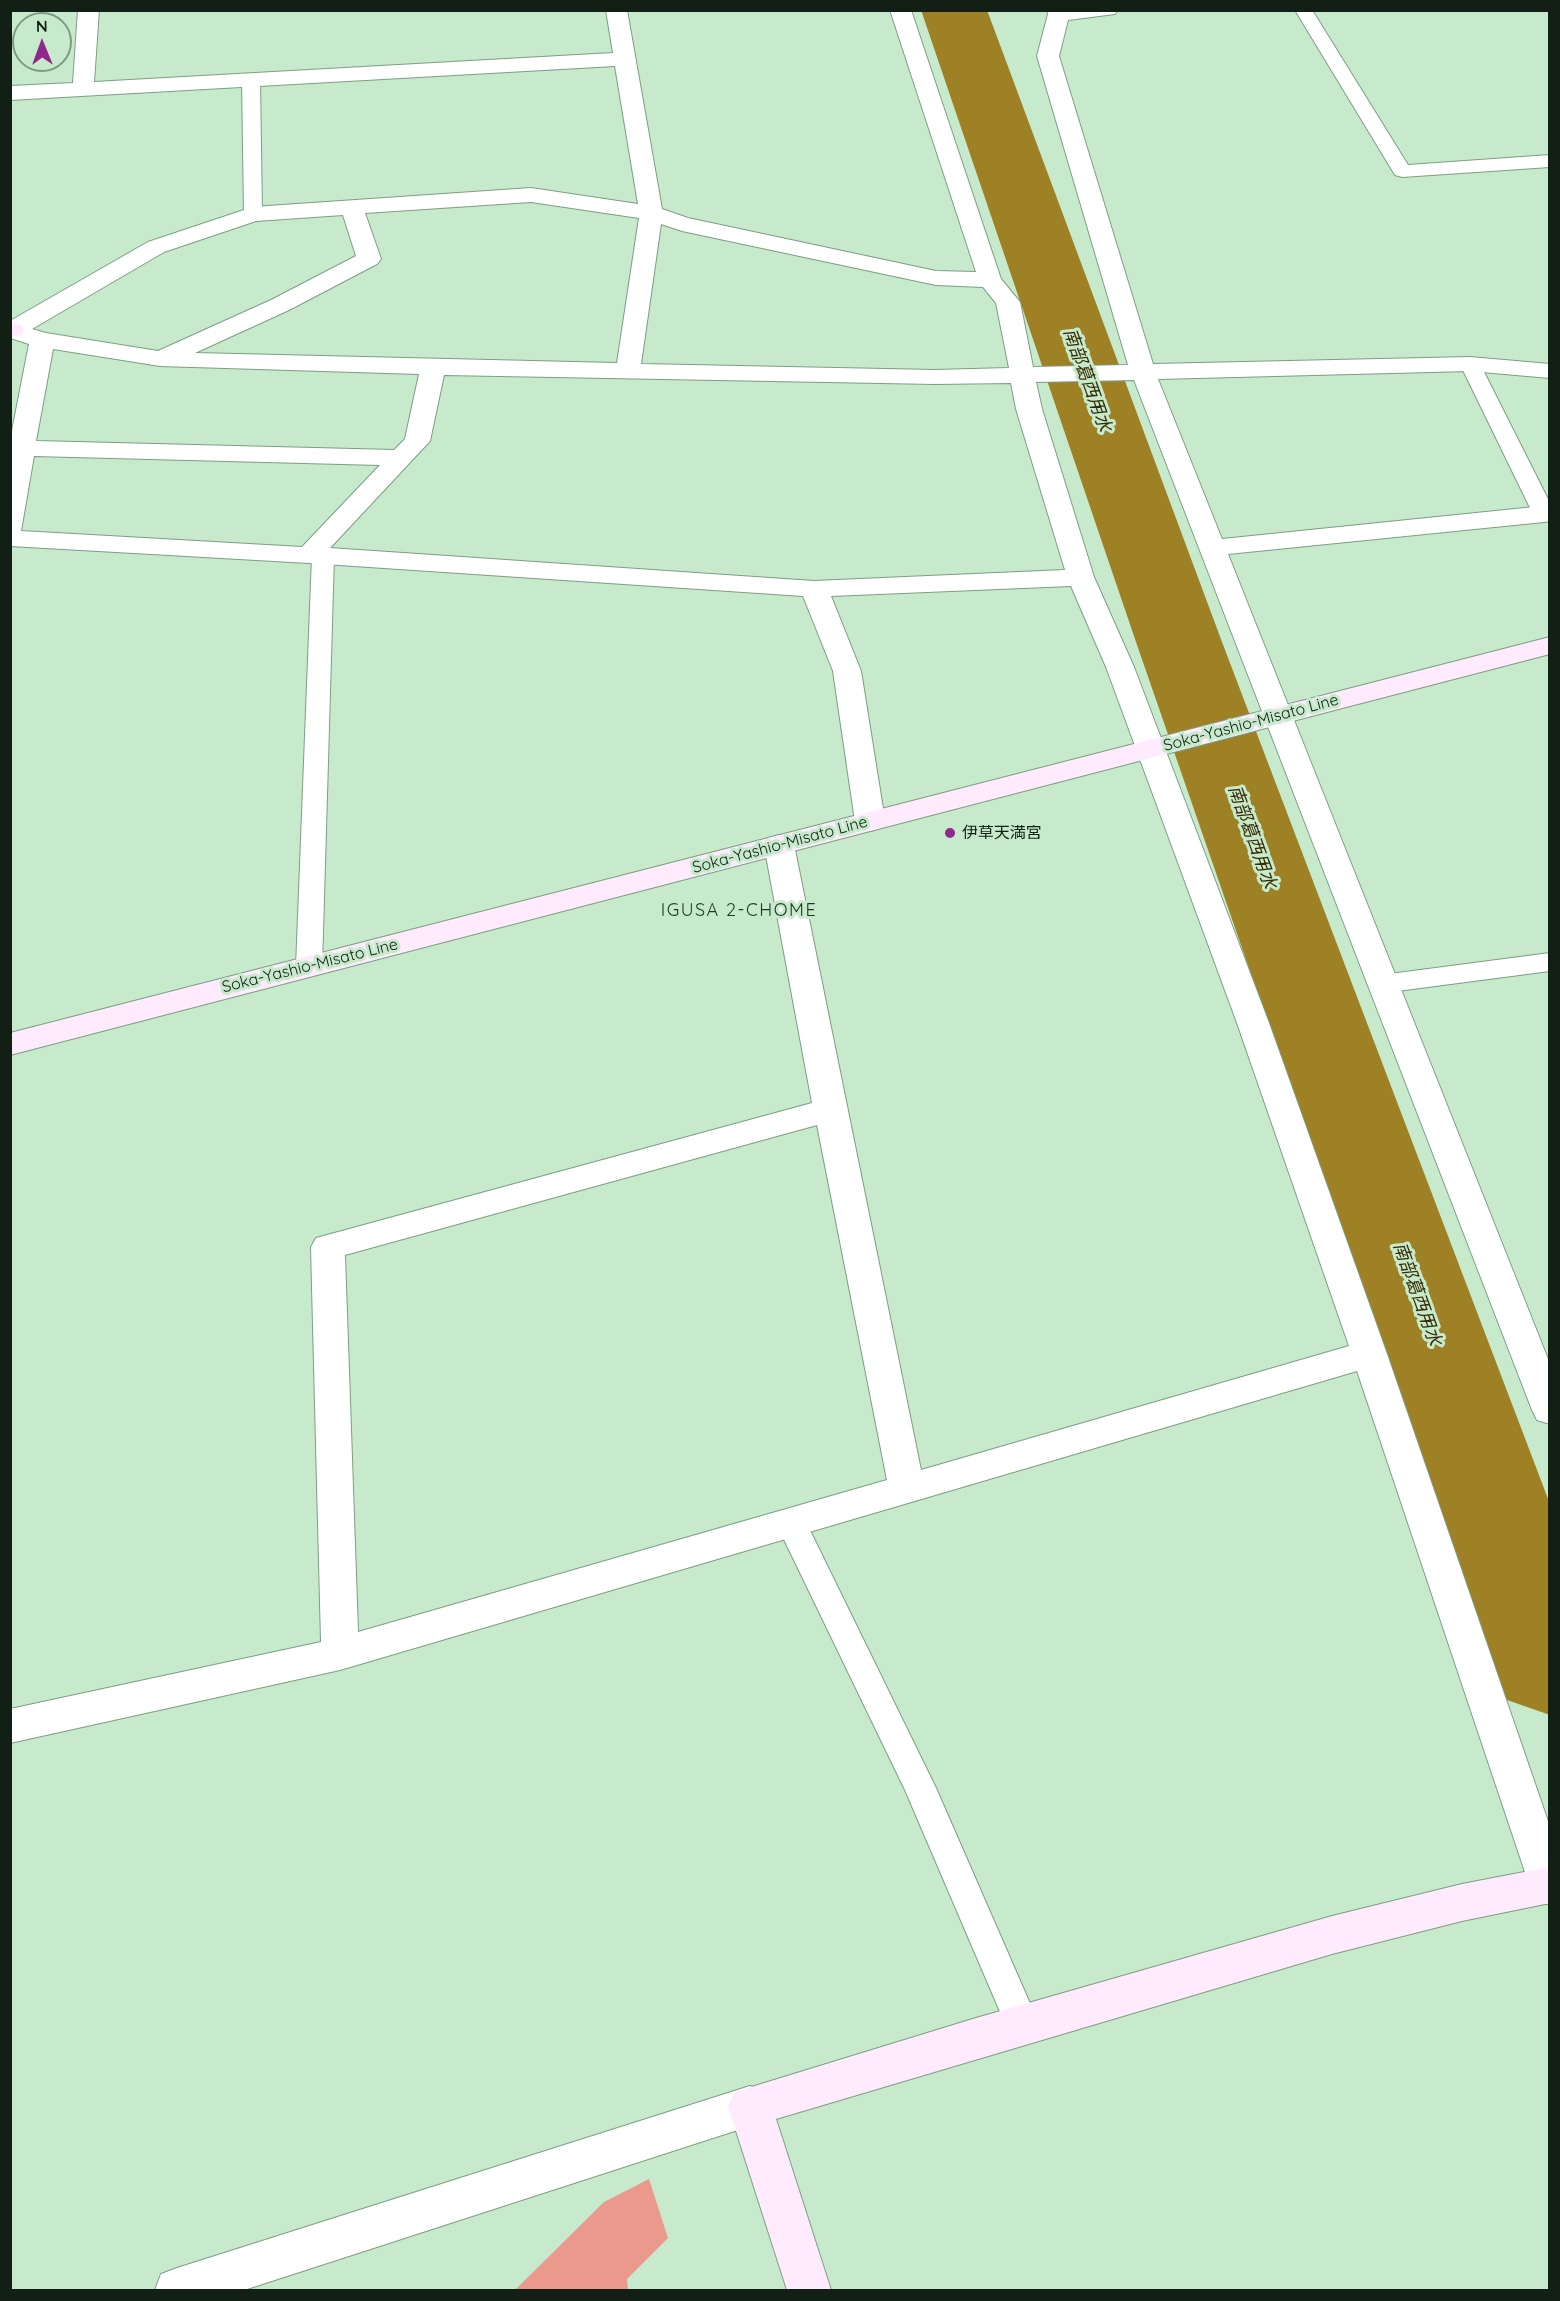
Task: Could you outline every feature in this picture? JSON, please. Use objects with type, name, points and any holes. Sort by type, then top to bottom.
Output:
[{"type":"main road","name":"Soka-Yashio-Misato Line","points":[[10,1044],[1550,645]]},
{"type":"main road","points":[[809,2290],[750,2106],[1344,1931],[1500,1893],[1549,1886]]},
{"type":"street","points":[[83,88],[89,10]]},
{"type":"street","points":[[616,10],[651,213],[628,371]]},
{"type":"street","points":[[900,10],[990,280],[1008,302],[1029,408],[1081,577],[1120,667],[1162,747],[1253,1023],[1369,1354],[1549,1886]]},
{"type":"street","points":[[1108,10],[1058,12],[1047,56],[1134,373],[1212,548],[1265,717],[1382,984],[1550,1410]]},
{"type":"street","points":[[10,93],[624,59]]},
{"type":"street","points":[[11,330],[156,247],[253,214],[531,195],[651,213],[682,224],[936,278],[990,280]]},
{"type":"street","points":[[160,358],[280,305],[369,259],[352,208]]},
{"type":"street","points":[[11,330],[42,340],[160,358],[432,367],[935,377],[1470,364],[1550,371]]},
{"type":"street","points":[[10,528],[42,340]]},
{"type":"street","points":[[316,555],[417,441],[432,367]]},
{"type":"street","points":[[22,448],[400,458]]},
{"type":"street","points":[[1212,548],[1544,514]]},
{"type":"street","points":[[10,538],[316,555],[814,589],[1081,577]]},
{"type":"street","points":[[814,589],[847,671],[870,821]]},
{"type":"street","points":[[779,845],[907,1488]]},
{"type":"street","points":[[340,1654],[328,1247],[830,1110]]},
{"type":"street","points":[[10,1726],[340,1654],[1369,1354]]},
{"type":"street","points":[[177,2290],[750,2106]]},
{"type":"lane","points":[[1303,10],[1402,171],[1550,161]]},
{"type":"lane","points":[[251,79],[253,214]]},
{"type":"lane","points":[[1470,364],[1544,514]]},
{"type":"lane","points":[[309,967],[316,555]]},
{"type":"lane","points":[[1382,984],[1550,962]]},
{"type":"lane","points":[[791,1523],[920,1788],[1022,2024]]},
{"type":"shaded area","points":[[649,2179],[668,2238],[627,2279],[628,2290],[515,2290],[604,2202]]},
{"type":"waterway","name":"南部葛西用水","points":[[954,10],[1179,642],[1550,1664]]},
{"type":"place","name":"伊草天満宮","points":[[950,833]]},
{"type":"district","name":"IGUSA 2-CHOME","points":[[739,911]]}]
